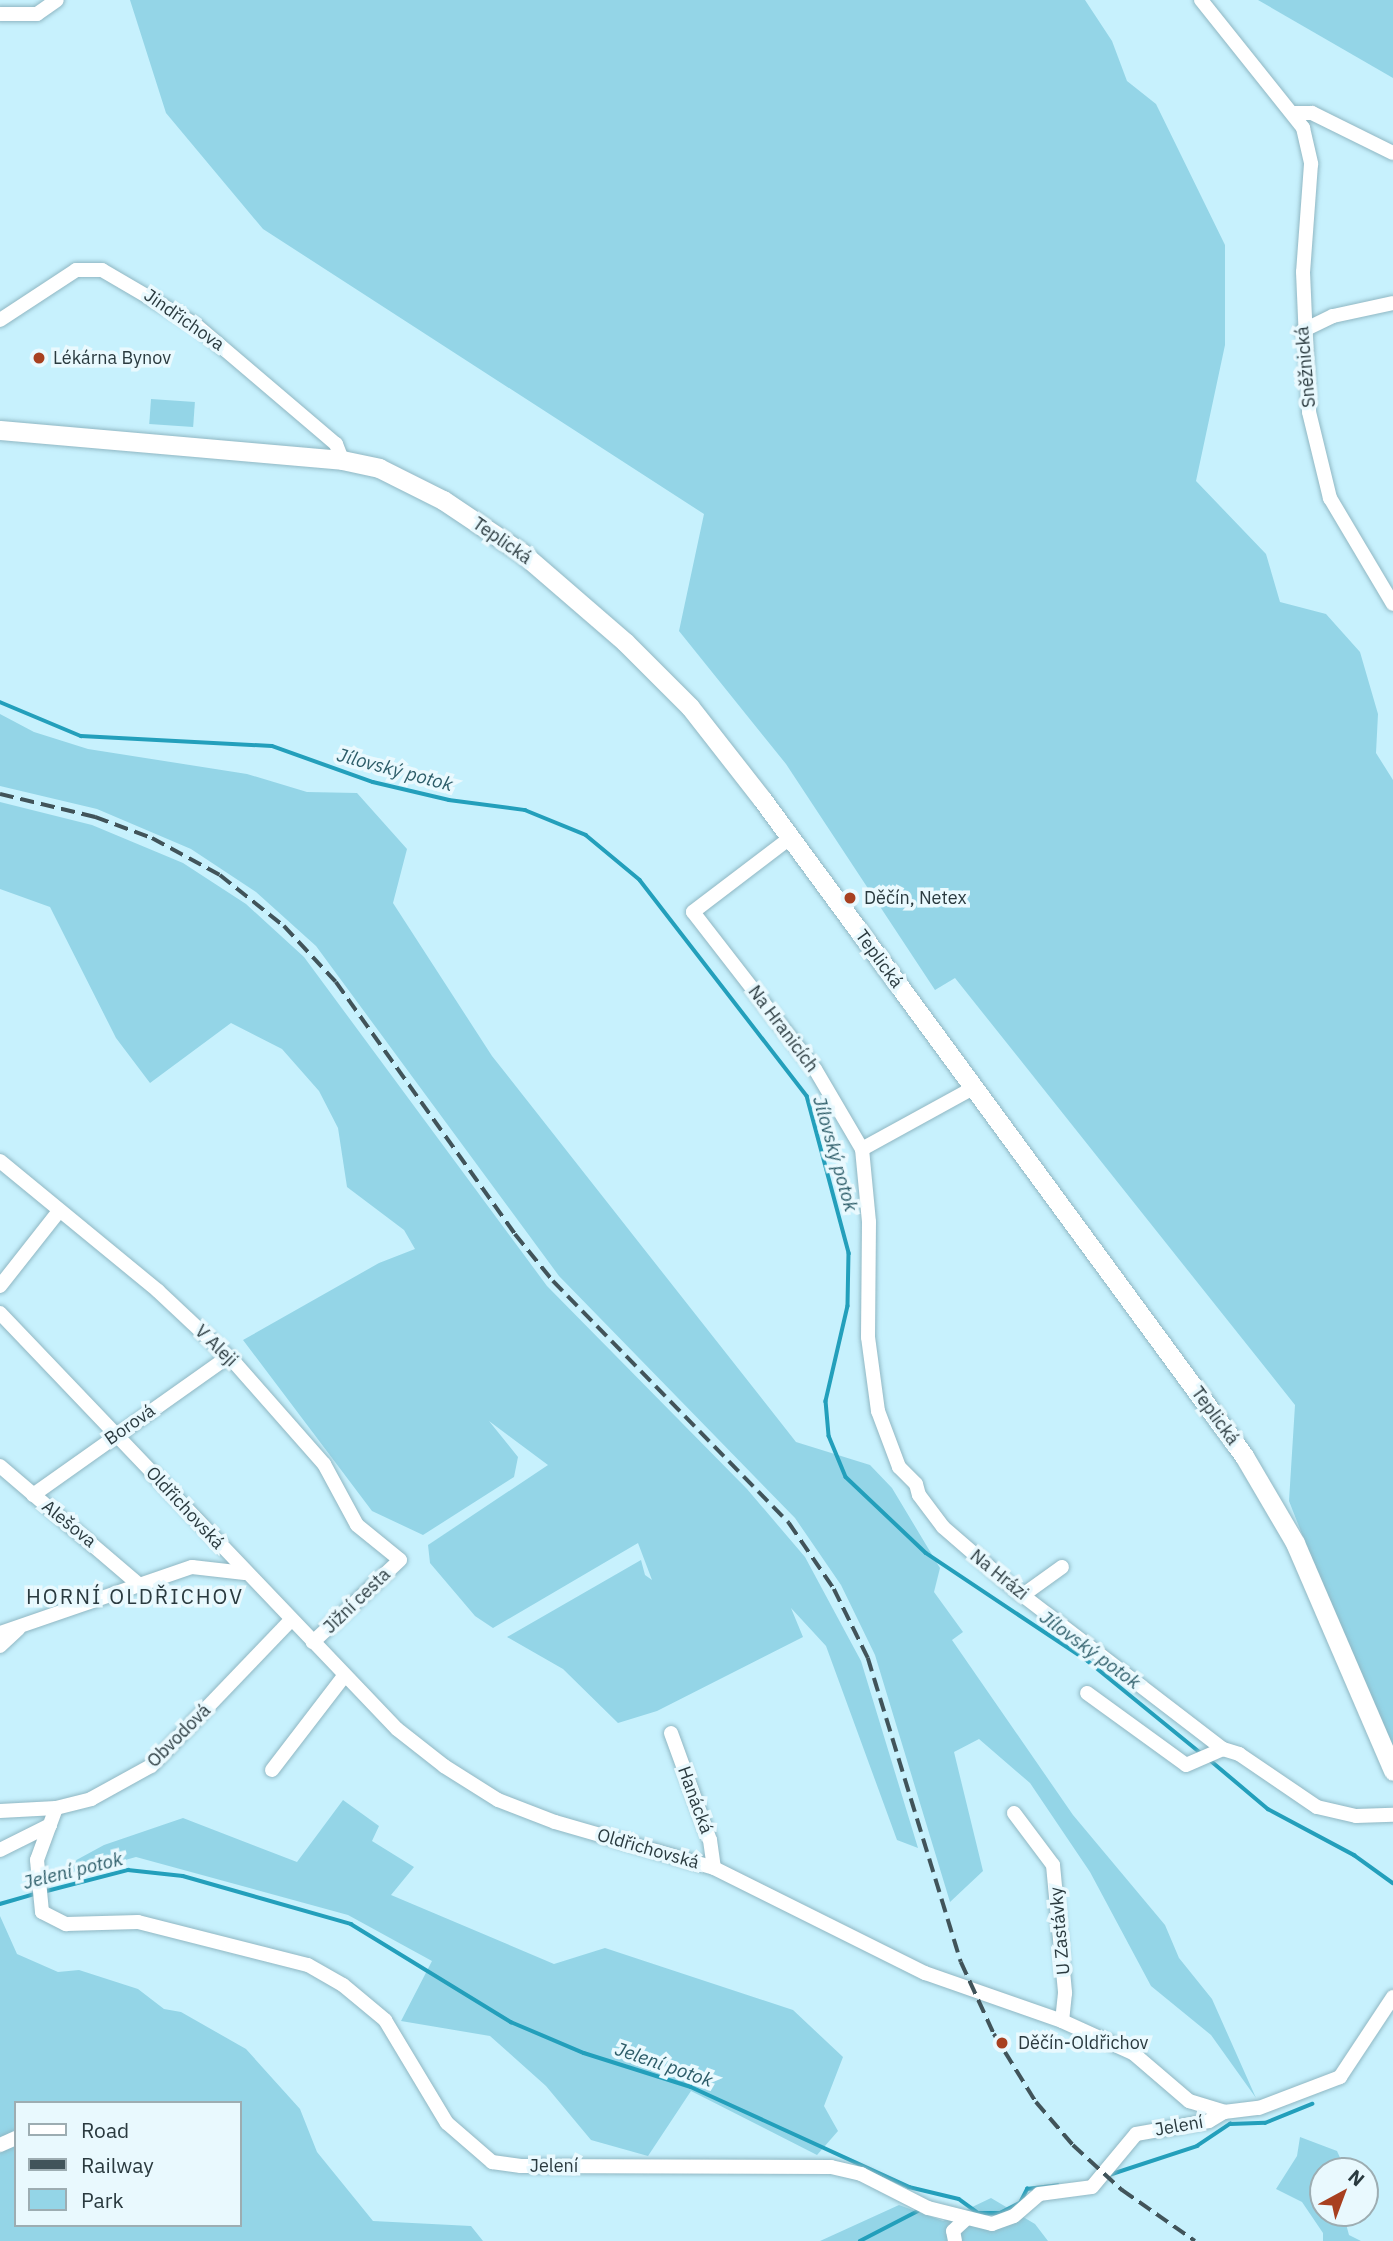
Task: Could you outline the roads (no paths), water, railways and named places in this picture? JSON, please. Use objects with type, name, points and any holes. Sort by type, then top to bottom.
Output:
[{"type":"main road","name":"Teplická","points":[[0,430],[342,460],[410,480],[555,580],[690,707],[790,838],[1264,1485],[1294,1543],[1393,1771]]},
{"type":"street","points":[[0,14],[37,14],[57,0]]},
{"type":"street","name":"Sněžnická","points":[[1201,0],[1295,113],[1303,128],[1311,164],[1302,331],[1309,412],[1330,498],[1393,604]]},
{"type":"street","points":[[1295,113],[1312,113],[1393,153]]},
{"type":"street","name":"Jindřichova","points":[[0,320],[76,270],[102,271],[196,324],[335,444],[342,460]]},
{"type":"street","points":[[1302,331],[1333,316],[1393,303]]},
{"type":"street","name":"Na Hranicích","points":[[790,838],[693,912],[815,1069],[862,1149]]},
{"type":"street","points":[[862,1149],[973,1088]]},
{"type":"street","name":"Na Hrázi","points":[[862,1149],[869,1222],[868,1337],[878,1411],[899,1467],[916,1484],[919,1494],[943,1527],[1023,1595],[1218,1751],[1238,1754],[1317,1807],[1356,1816],[1393,1815]]},
{"type":"street","name":"V Aleji","points":[[0,1161],[158,1291],[228,1357],[324,1464],[357,1525],[400,1560]]},
{"type":"street","points":[[0,1286],[59,1210]]},
{"type":"street","name":"Oldřichovská","points":[[0,1313],[118,1434],[344,1676],[425,1752],[490,1796],[555,1822],[714,1868],[925,1973],[1062,2021],[1133,2053],[1189,2101],[1224,2112],[1259,2108],[1340,2077],[1393,1997]]},
{"type":"street","name":"Borová","points":[[33,1494],[228,1357]]},
{"type":"street","name":"Alešova","points":[[0,1466],[137,1583]]},
{"type":"street","name":"Jižní cesta","points":[[313,1642],[400,1560]]},
{"type":"street","points":[[0,1633],[19,1629],[137,1583],[192,1567],[245,1573]]},
{"type":"street","points":[[1023,1595],[1062,1567]]},
{"type":"street","name":"Obvodová","points":[[0,1811],[56,1808],[91,1798],[152,1766],[291,1620]]},
{"type":"street","points":[[0,1646],[19,1629]]},
{"type":"street","points":[[272,1770],[344,1676]]},
{"type":"street","points":[[1087,1693],[1186,1765],[1218,1751]]},
{"type":"street","name":"Hanácká","points":[[671,1733],[710,1840],[714,1868]]},
{"type":"street","name":"Jelení","points":[[56,1808],[37,1860],[37,1886],[42,1912],[66,1924],[138,1923],[308,1965],[343,1985],[385,2020],[458,2136],[492,2162],[831,2167],[861,2174],[928,2208],[965,2220],[992,2224],[1014,2216],[1039,2194],[1092,2187],[1136,2134],[1209,2121],[1224,2112]]},
{"type":"street","name":"U Zastávky","points":[[1014,1813],[1054,1865],[1065,1993],[1062,2021]]},
{"type":"street","points":[[0,1850],[50,1825]]},
{"type":"street","points":[[955,2241],[953,2231],[965,2220]]},
{"type":"waterway","name":"Jílovský potok","points":[[0,702],[81,736],[272,746],[373,782],[449,800],[525,810],[586,835],[640,880],[807,1096],[849,1253],[848,1306],[826,1401],[829,1436],[846,1477],[926,1553],[1088,1661],[1201,1753]]},
{"type":"waterway","name":"Jílovský potok","points":[[1210,1760],[1268,1809],[1354,1855],[1393,1883]]},
{"type":"waterway","name":"Jelení potok","points":[[43,1892],[128,1870],[183,1876],[351,1924],[511,2022],[584,2053],[691,2087],[909,2187],[959,2199],[978,2213],[1000,2213],[1020,2203],[1027,2189],[1058,2185]]},
{"type":"waterway","name":"Jelení potok","points":[[0,1904],[35,1894]]},
{"type":"waterway","name":"Jelení potok","points":[[1109,2175],[1197,2146],[1230,2124],[1265,2123],[1312,2104]]},
{"type":"waterway","points":[[860,2241],[920,2210]]},
{"type":"railway","points":[[0,794],[95,817],[152,838],[220,875],[284,926],[336,982],[515,1234],[553,1281],[789,1523],[834,1589],[868,1658],[961,1962],[994,2034],[1036,2102],[1073,2145],[1122,2190],[1195,2241]]},
{"type":"place","name":"Lékárna Bynov","points":[[39,358]]},
{"type":"place","name":"Děčín, Netex","points":[[850,898]]},
{"type":"place","name":"Děčín-Oldřichov","points":[[1002,2043]]},
{"type":"district","name":"HORNÍ OLDŘICHOV","points":[[135,1596]]}]
